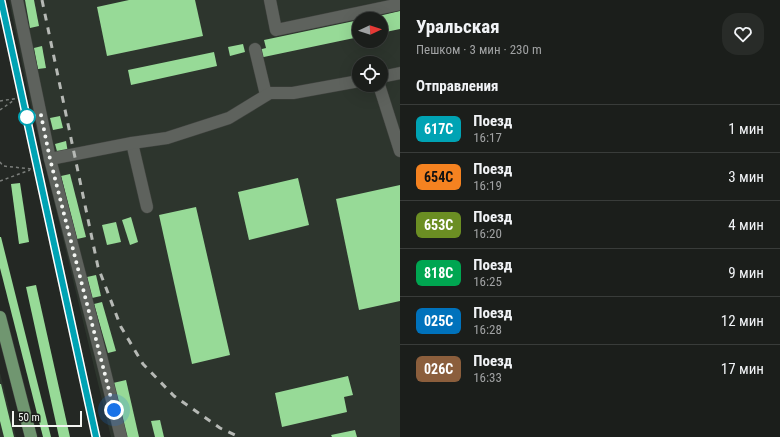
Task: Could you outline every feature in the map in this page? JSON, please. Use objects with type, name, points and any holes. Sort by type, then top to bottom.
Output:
[{"type":"main road","points":[[0,317],[31,437]]},
{"type":"main road","points":[[0,335],[27,437]]},
{"type":"street","points":[[17,0],[50,159],[121,437]]},
{"type":"street","points":[[270,0],[276,30],[400,4]]},
{"type":"street","points":[[255,49],[266,95]]},
{"type":"street","points":[[388,76],[400,73]]},
{"type":"street","points":[[50,159],[132,143],[167,138],[229,118],[270,93],[293,93],[352,82]]},
{"type":"street","points":[[381,92],[400,151]]},
{"type":"street","points":[[132,143],[147,207]]},
{"type":"path","points":[[0,100],[16,99],[0,110]]},
{"type":"path","points":[[0,162],[3,166],[32,169],[0,181]]},
{"type":"shaded area","points":[[9,0],[400,0],[400,437],[111,437],[30,102]]},
{"type":"shaded area","points":[[0,373],[16,437],[0,437]]},
{"type":"building","points":[[25,0],[34,0],[39,26],[30,28]]},
{"type":"building","points":[[129,0],[195,0],[203,36],[107,56],[97,7]]},
{"type":"building","points":[[400,11],[400,29],[388,32],[388,14]]},
{"type":"building","points":[[352,21],[352,38],[259,58],[258,50],[266,48],[264,40]]},
{"type":"building","points":[[243,44],[245,52],[230,56],[228,47]]},
{"type":"building","points":[[42,46],[46,68],[38,69],[34,48]]},
{"type":"building","points":[[214,52],[217,66],[131,85],[128,70]]},
{"type":"building","points":[[60,116],[63,128],[53,130],[50,118]]},
{"type":"building","points":[[66,141],[68,153],[58,155],[55,144]]},
{"type":"building","points":[[70,174],[86,237],[77,239],[61,176]]},
{"type":"building","points":[[298,178],[309,225],[249,240],[238,192]]},
{"type":"building","points":[[20,183],[29,242],[19,244],[11,184]]},
{"type":"building","points":[[400,185],[400,301],[359,310],[336,199]]},
{"type":"building","points":[[196,207],[230,355],[192,364],[159,215]]},
{"type":"building","points":[[131,217],[138,242],[130,245],[122,220]]},
{"type":"building","points":[[116,222],[121,242],[107,245],[102,225]]},
{"type":"building","points":[[0,237],[51,437],[43,437],[0,268]]},
{"type":"building","points":[[96,275],[101,296],[92,298],[87,277]]},
{"type":"building","points":[[36,285],[70,437],[59,437],[26,287]]},
{"type":"building","points":[[102,302],[116,351],[108,353],[94,304]]},
{"type":"building","points":[[348,376],[353,395],[344,397],[347,412],[282,427],[275,393]]},
{"type":"building","points":[[126,380],[139,437],[125,437],[113,383]]},
{"type":"building","points":[[0,384],[14,437],[4,437],[0,421]]},
{"type":"building","points":[[160,420],[164,437],[155,437],[151,421]]},
{"type":"building","points":[[355,430],[357,437],[332,437],[331,435]]},
{"type":"railway","points":[[1,0],[96,437]]},
{"type":"railway","points":[[42,0],[98,267],[121,327],[143,364],[174,396],[220,428],[239,437]]},
{"type":"train","name":"617C","points":[[1,0],[96,437]]},
{"type":"route","points":[[27,117],[41,115],[50,159],[114,410]]}]
